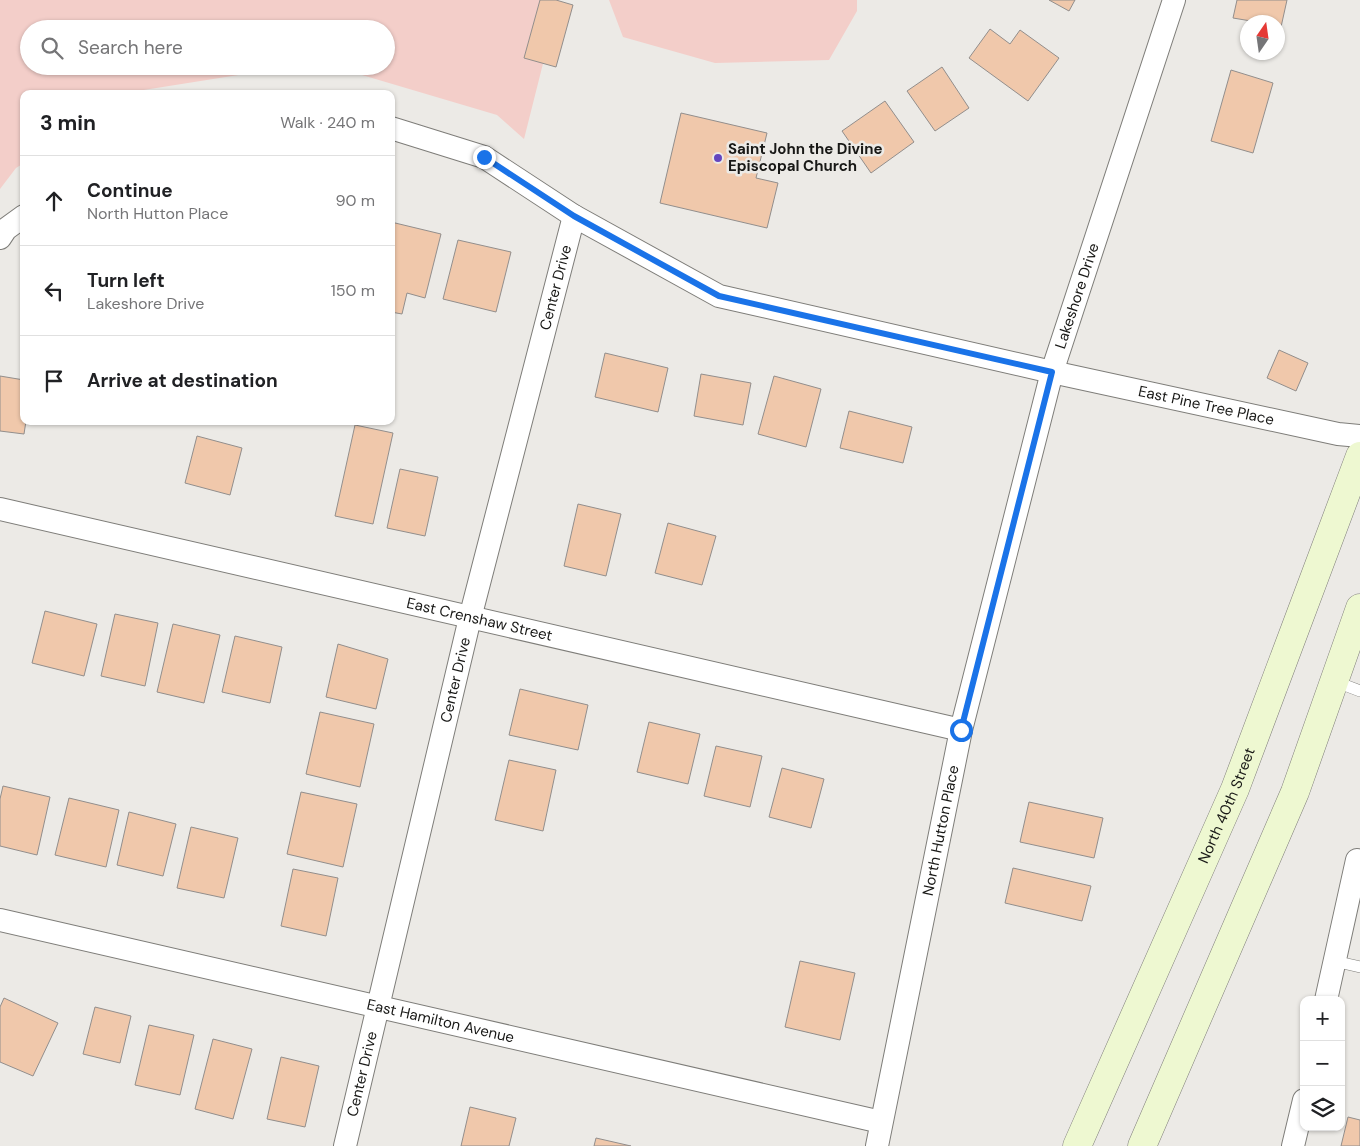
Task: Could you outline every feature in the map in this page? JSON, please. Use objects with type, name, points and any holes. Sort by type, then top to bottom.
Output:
[{"type":"main road","name":"North 40th Street","points":[[1077,1146],[1235,789],[1360,456]]},
{"type":"main road","points":[[1142,1146],[1295,792],[1360,608]]},
{"type":"street","name":"Lakeshore Drive","points":[[1052,372],[1174,0]]},
{"type":"street","points":[[395,129],[484,157],[574,216],[719,296],[1052,372]]},
{"type":"street","name":"Center Drive","points":[[345,1146],[470,618],[574,216]]},
{"type":"street","points":[[0,238],[6,229],[20,219]]},
{"type":"street","name":"East Pine Tree Place","points":[[1052,372],[1338,434],[1360,436]]},
{"type":"street","name":"North Hutton Place","points":[[877,1146],[961,730],[1052,372]]},
{"type":"street","name":"East Crenshaw Street","points":[[0,509],[961,730]]},
{"type":"street","points":[[1327,996],[1357,860]]},
{"type":"street","name":"East Hamilton Avenue","points":[[0,920],[881,1122]]},
{"type":"street","points":[[1293,1146],[1300,1117]]},
{"type":"lane","points":[[1334,681],[1360,691]]},
{"type":"lane","points":[[1334,961],[1360,967]]},
{"type":"shaded area","points":[[0,0],[559,0],[524,139],[497,115],[362,75],[395,75],[395,20],[20,20],[20,75],[238,75],[144,90],[20,90],[20,166],[0,189]]},
{"type":"shaded area","points":[[609,0],[857,0],[857,11],[829,60],[715,63],[623,37]]},
{"type":"building","points":[[540,0],[556,0],[573,5],[556,67],[524,58]]},
{"type":"building","points":[[1049,0],[1075,0],[1069,11]]},
{"type":"building","points":[[1237,0],[1287,0],[1284,15],[1240,15],[1240,19],[1233,18]]},
{"type":"building","points":[[990,29],[1010,44],[1020,30],[1059,58],[1028,101],[969,58]]},
{"type":"building","points":[[942,67],[969,108],[935,131],[907,91]]},
{"type":"building","points":[[1231,70],[1273,83],[1253,153],[1211,141]]},
{"type":"building","points":[[885,101],[914,142],[871,173],[842,131]]},
{"type":"building","points":[[681,113],[767,133],[756,178],[778,183],[767,228],[660,203]]},
{"type":"building","points":[[395,223],[441,234],[425,298],[407,293],[402,314],[395,313]]},
{"type":"building","points":[[458,240],[511,252],[496,312],[443,299]]},
{"type":"building","points":[[1279,350],[1308,363],[1296,391],[1267,378]]},
{"type":"building","points":[[605,353],[668,368],[658,412],[595,397]]},
{"type":"building","points":[[701,374],[751,383],[743,425],[694,416]]},
{"type":"building","points":[[0,376],[20,379],[20,425],[25,425],[24,434],[0,431]]},
{"type":"building","points":[[774,376],[821,389],[806,447],[758,434]]},
{"type":"building","points":[[849,411],[912,427],[903,463],[840,448]]},
{"type":"building","points":[[355,425],[393,433],[373,524],[335,516]]},
{"type":"building","points":[[197,436],[242,448],[230,495],[185,483]]},
{"type":"building","points":[[400,469],[438,477],[425,536],[387,528]]},
{"type":"building","points":[[578,504],[621,514],[606,576],[564,566]]},
{"type":"building","points":[[668,523],[716,536],[702,585],[655,573]]},
{"type":"building","points":[[45,611],[97,624],[84,676],[32,663]]},
{"type":"building","points":[[115,614],[158,623],[145,686],[101,676]]},
{"type":"building","points":[[173,624],[220,635],[204,703],[157,692]]},
{"type":"building","points":[[235,636],[282,647],[270,703],[222,692]]},
{"type":"building","points":[[338,644],[388,659],[376,709],[326,697]]},
{"type":"building","points":[[520,689],[588,705],[578,750],[509,735]]},
{"type":"building","points":[[320,712],[374,724],[360,787],[306,774]]},
{"type":"building","points":[[649,722],[700,734],[688,784],[637,772]]},
{"type":"building","points":[[716,746],[762,756],[750,807],[704,796]]},
{"type":"building","points":[[509,760],[556,770],[543,831],[495,820]]},
{"type":"building","points":[[782,768],[824,779],[811,828],[769,817]]},
{"type":"building","points":[[3,786],[50,797],[37,855],[0,846],[0,799]]},
{"type":"building","points":[[301,792],[357,804],[343,867],[287,854]]},
{"type":"building","points":[[69,798],[119,810],[106,867],[55,855]]},
{"type":"building","points":[[1029,802],[1103,818],[1094,858],[1020,842]]},
{"type":"building","points":[[129,812],[176,824],[163,876],[117,865]]},
{"type":"building","points":[[191,827],[238,838],[224,898],[177,888]]},
{"type":"building","points":[[1013,868],[1091,886],[1082,921],[1005,903]]},
{"type":"building","points":[[293,869],[338,878],[326,936],[281,926]]},
{"type":"building","points":[[800,961],[855,973],[840,1040],[785,1027]]},
{"type":"building","points":[[4,998],[58,1023],[33,1076],[0,1062],[0,1007]]},
{"type":"building","points":[[95,1007],[131,1016],[120,1063],[83,1054]]},
{"type":"building","points":[[149,1025],[194,1035],[180,1095],[135,1085]]},
{"type":"building","points":[[213,1039],[252,1049],[233,1119],[195,1109]]},
{"type":"building","points":[[281,1057],[319,1066],[305,1127],[267,1119]]},
{"type":"building","points":[[470,1107],[516,1118],[509,1146],[461,1146]]},
{"type":"building","points":[[1348,1117],[1360,1120],[1360,1146],[1341,1146]]},
{"type":"building","points":[[596,1138],[631,1146],[594,1146]]},
{"type":"place","name":"Saint John the Divine Episcopal Church","points":[[718,158]]},
{"type":"route","points":[[484,157],[574,216],[719,296],[1052,372],[961,730]]}]
